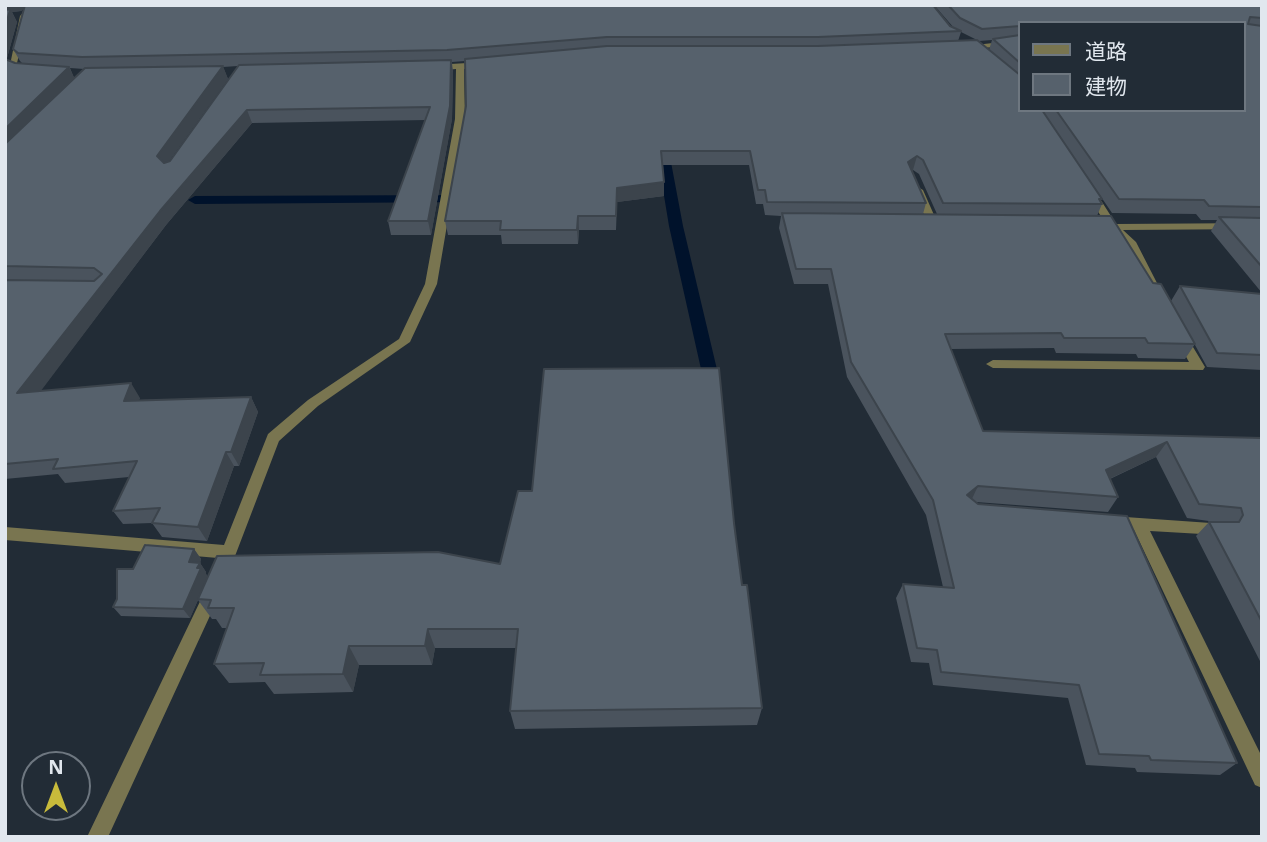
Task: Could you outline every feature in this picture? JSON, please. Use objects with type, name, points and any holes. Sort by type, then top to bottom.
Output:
[{"type":"street","points":[[22,70],[9,64],[19,16],[34,5]]},
{"type":"street","points":[[962,39],[987,56]]},
{"type":"street","points":[[950,48],[1018,42]]},
{"type":"street","points":[[418,69],[500,63]]},
{"type":"street","points":[[97,837],[178,671],[230,552],[274,438],[313,404],[404,342],[431,284],[460,119],[460,67]]},
{"type":"street","points":[[912,175],[933,224]]},
{"type":"street","points":[[1085,184],[1114,227],[1130,242],[1159,300]]},
{"type":"street","points":[[920,224],[947,224]]},
{"type":"street","points":[[1100,226],[1262,226]]},
{"type":"street","points":[[993,364],[1198,367],[1172,322]]},
{"type":"street","points":[[1087,520],[1219,529]]},
{"type":"street","points":[[1139,524],[1262,778]]},
{"type":"street","points":[[5,533],[230,552]]},
{"type":"building","points":[[25,5],[933,5],[950,26],[961,31],[818,37],[607,37],[447,50],[82,57],[18,53],[13,49]]},
{"type":"building","points":[[948,5],[1262,5],[1262,18],[1250,17],[1248,24],[1262,26],[1262,207],[1209,206],[1204,200],[1119,199],[1057,112],[1246,112],[1246,21],[1018,21],[1018,26],[982,29],[960,18]]},
{"type":"building","points":[[5,9],[10,10],[5,28]]},
{"type":"building","points":[[1018,35],[1018,61],[993,39]]},
{"type":"building","points":[[977,40],[1018,73],[1018,112],[1043,112],[1102,199],[1099,199],[1102,204],[943,203],[923,160],[917,156],[908,162],[926,203],[767,202],[765,190],[758,190],[750,151],[661,151],[664,182],[617,188],[616,216],[578,216],[577,230],[500,230],[501,221],[445,221],[466,106],[465,59],[607,46],[818,46]]},
{"type":"building","points":[[5,59],[15,63],[69,67],[5,129]]},
{"type":"building","points":[[451,60],[450,106],[428,221],[388,221],[430,107],[247,110],[160,211],[17,393],[131,383],[124,401],[251,397],[231,452],[226,452],[198,527],[152,523],[160,508],[113,511],[137,461],[53,469],[58,459],[5,464],[5,280],[94,281],[102,274],[94,268],[5,266],[5,144],[85,68],[223,66],[157,156],[164,163],[170,161],[239,65]]},
{"type":"building","points":[[782,213],[1111,216],[1153,283],[1161,284],[1195,344],[1148,343],[1145,338],[1064,338],[1061,333],[945,334],[983,431],[1262,438],[1262,622],[1209,522],[1239,522],[1243,515],[1241,508],[1199,504],[1167,442],[1106,470],[1118,497],[978,486],[967,495],[978,504],[1127,516],[1237,763],[1151,760],[1149,756],[1099,754],[1079,685],[941,672],[937,650],[917,648],[903,584],[954,588],[933,500],[851,362],[831,269],[796,269]]},
{"type":"building","points":[[1219,217],[1262,218],[1262,267]]},
{"type":"building","points":[[1180,286],[1262,294],[1262,355],[1217,353]]},
{"type":"building","points":[[719,368],[734,523],[742,585],[747,585],[762,708],[510,711],[518,629],[428,629],[425,646],[349,646],[343,674],[260,675],[264,663],[214,664],[234,608],[208,608],[211,600],[198,599],[217,556],[438,552],[500,564],[518,491],[532,491],[544,369]]},
{"type":"building","points":[[145,545],[194,549],[189,562],[200,563],[197,568],[201,568],[183,609],[113,607],[117,599],[117,569],[133,569]]},
{"type":"waterway","points":[[661,141],[676,226],[711,378]]},
{"type":"waterway","points":[[195,200],[463,199]]}]
